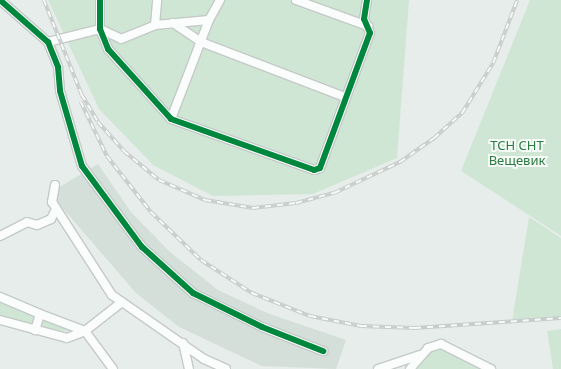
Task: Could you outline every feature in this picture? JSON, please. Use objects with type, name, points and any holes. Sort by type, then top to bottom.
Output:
[{"type":"street","points":[[0,0],[48,42],[58,67],[60,91],[82,166],[142,247],[194,293],[262,327],[323,351]]},
{"type":"street","points":[[100,0],[100,29],[108,49],[171,119],[314,170],[320,168],[345,97],[370,33],[364,19],[368,0]]},
{"type":"street","points":[[155,25],[157,0]]},
{"type":"street","points":[[171,119],[209,20],[220,0]]},
{"type":"street","points":[[296,0],[368,26]]},
{"type":"street","points":[[48,42],[100,29],[121,39],[155,25],[209,20]]},
{"type":"street","points":[[173,23],[201,42],[345,97]]},
{"type":"street","points":[[55,185],[51,196],[56,209],[83,254],[101,274],[104,287],[122,302],[183,343],[226,369]]},
{"type":"street","points":[[0,236],[27,222],[37,225],[51,219],[56,209]]},
{"type":"street","points":[[0,297],[85,331],[113,369]]},
{"type":"street","points":[[0,320],[66,338],[85,331],[122,302]]},
{"type":"street","points":[[35,330],[40,314]]},
{"type":"street","points":[[183,343],[189,369]]},
{"type":"street","points":[[410,369],[420,355],[428,348],[441,344],[486,368]]},
{"type":"street","points":[[378,369],[420,355]]},
{"type":"shaded area","points":[[98,164],[131,212],[170,252],[218,290],[267,313],[346,340],[336,369],[262,366],[179,327],[136,293],[53,197],[56,189]]},
{"type":"green space","points":[[48,0],[409,0],[397,158],[313,194],[213,196],[153,165],[99,109]]},
{"type":"green space","name":"ТСН СНТ Вещевик","points":[[530,0],[561,0],[561,236],[461,171]]},
{"type":"green space","points":[[529,217],[561,238],[561,317],[512,321]]},
{"type":"green space","points":[[0,300],[35,315],[33,326],[0,315]]},
{"type":"green space","points":[[42,319],[76,332],[39,328]]},
{"type":"green space","points":[[561,329],[561,369],[553,369],[547,331]]},
{"type":"green space","points":[[441,349],[483,369],[417,369],[432,350]]},
{"type":"railway","points":[[44,0],[82,95],[98,122],[124,151],[159,180],[205,200],[253,208],[296,203],[334,193],[400,162],[434,138],[462,113],[493,63],[517,0]]},
{"type":"railway","points":[[81,102],[107,156],[151,212],[201,260],[252,293],[310,316],[361,326],[415,328],[561,318]]},
{"type":"cycle path","points":[[0,0],[48,42],[58,67],[60,91],[82,166],[142,247],[193,293],[262,327],[323,351]]},
{"type":"cycle path","points":[[100,0],[100,29],[108,49],[171,119],[314,170],[320,168],[370,33],[364,19],[367,0]]}]
